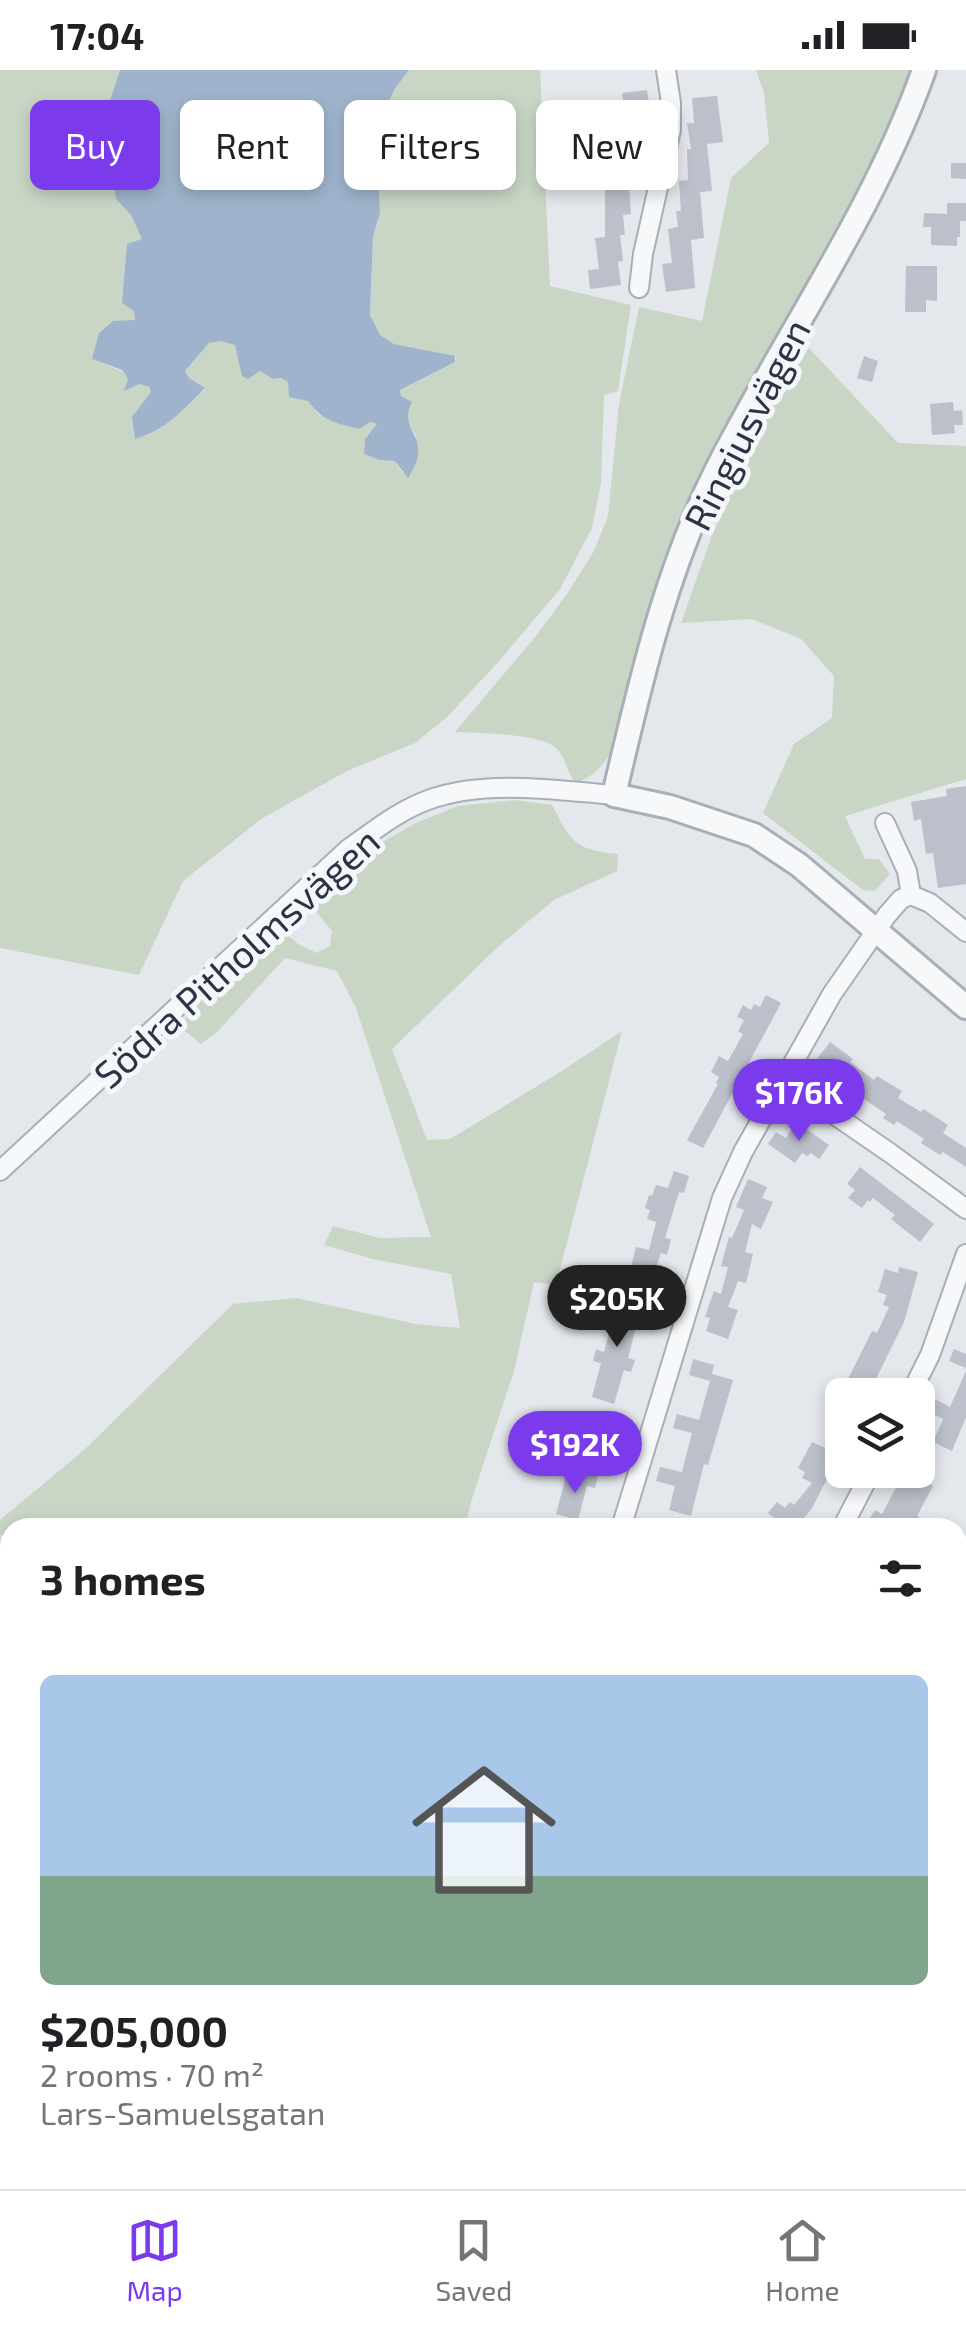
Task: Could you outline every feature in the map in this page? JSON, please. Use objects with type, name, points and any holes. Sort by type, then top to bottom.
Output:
[{"type":"street","points":[[639,288],[671,130],[666,70]]},
{"type":"street","name":"Ringiusvägen","points":[[614,795],[645,665],[686,540],[724,457],[883,165],[924,70]]},
{"type":"street","name":"Södra Pitholmsvägen","points":[[0,1171],[348,849],[394,816],[430,799],[467,790],[514,788],[614,795],[670,807],[754,835],[800,865],[966,1007]]},
{"type":"street","points":[[885,823],[907,871],[912,895]]},
{"type":"street","points":[[625,1518],[722,1198],[743,1152],[823,1008],[901,900],[912,895],[930,903],[966,932]]},
{"type":"street","points":[[784,1080],[966,1209]]},
{"type":"street","points":[[918,1378],[966,1254]]},
{"type":"street","points":[[847,1518],[863,1488]]},
{"type":"green space","points":[[0,70],[120,70],[110,100],[30,100],[30,190],[114,190],[116,199],[131,215],[143,239],[127,245],[124,291],[135,321],[92,359],[122,371],[128,379],[125,389],[139,384],[149,387],[151,392],[135,439],[165,425],[205,389],[188,378],[185,371],[209,343],[221,341],[235,345],[240,362],[252,375],[260,371],[288,382],[319,415],[378,424],[380,460],[395,461],[403,473],[416,435],[407,422],[400,390],[455,362],[456,357],[394,344],[380,336],[370,315],[379,190],[516,190],[516,100],[390,100],[409,70],[540,70],[536,190],[546,190],[550,286],[631,305],[618,391],[604,395],[601,483],[592,528],[560,589],[447,717],[415,743],[347,771],[261,819],[183,881],[139,975],[0,948]]},
{"type":"green space","points":[[756,70],[913,70],[854,205],[744,392],[687,506],[653,595],[613,748],[596,771],[576,783],[560,753],[549,744],[509,735],[455,732],[535,637],[594,551],[608,516],[619,404],[639,307],[702,321],[731,178],[769,143],[764,93]]},
{"type":"green space","points":[[809,348],[898,443],[966,446],[966,779],[845,816],[865,859],[879,859],[890,874],[875,891],[863,890],[763,813],[794,744],[832,718],[834,676],[801,639],[752,619],[681,623],[712,535],[765,419]]},
{"type":"green space","points":[[514,800],[552,805],[576,842],[592,850],[618,854],[617,871],[554,900],[501,944],[392,1049],[427,1140],[450,1139],[622,1031],[556,1285],[534,1282],[514,1371],[467,1518],[2,1518],[83,1451],[233,1304],[296,1298],[416,1324],[460,1328],[451,1274],[324,1245],[333,1226],[380,1238],[431,1237],[356,1008],[337,971],[285,958],[218,1031],[201,1044],[185,1031],[187,1010],[258,943],[284,932],[317,953],[330,946],[332,931],[314,909],[316,894],[356,857],[416,823],[458,806]]},
{"type":"water","points":[[120,70],[409,70],[390,100],[344,100],[344,190],[379,190],[370,315],[380,335],[394,344],[455,356],[455,362],[400,390],[401,396],[412,402],[409,421],[418,452],[408,478],[395,461],[364,454],[365,439],[377,424],[370,422],[359,429],[336,423],[308,401],[289,397],[288,382],[281,378],[273,379],[260,371],[248,379],[242,376],[235,345],[221,341],[209,343],[185,371],[205,388],[165,425],[135,439],[132,417],[151,392],[149,387],[139,384],[124,391],[128,379],[122,370],[92,359],[99,333],[113,321],[135,320],[134,311],[122,303],[127,244],[142,239],[131,215],[116,199],[114,190],[160,190],[160,100],[110,100]]},
{"type":"building","points":[[647,90],[649,100],[623,100],[622,93]]},
{"type":"building","points":[[717,96],[723,142],[707,144],[712,191],[700,192],[704,238],[691,240],[695,288],[666,292],[662,264],[672,263],[668,229],[678,227],[679,181],[688,180],[687,149],[691,149],[687,123],[694,123],[692,98]]},
{"type":"building","points":[[951,163],[966,163],[966,179],[951,178]]},
{"type":"building","points":[[605,190],[629,190],[631,214],[623,215],[625,235],[620,235],[621,285],[590,289],[588,270],[599,269],[595,238],[605,237]]},
{"type":"building","points":[[947,203],[966,203],[966,221],[960,221],[957,246],[931,245],[931,227],[923,227],[924,213],[947,214]]},
{"type":"building","points":[[906,266],[937,266],[937,301],[926,300],[926,312],[905,312]]},
{"type":"building","points":[[864,356],[878,361],[872,382],[857,378]]},
{"type":"building","points":[[953,402],[954,411],[962,410],[963,425],[954,425],[955,433],[932,435],[930,404]]},
{"type":"building","points":[[966,786],[966,884],[938,888],[933,853],[926,854],[921,819],[914,821],[911,802],[947,796],[946,789]]},
{"type":"building","points":[[766,995],[781,1003],[703,1148],[687,1140],[718,1084],[719,1077],[711,1072],[719,1056],[728,1061],[743,1034],[738,1031],[744,1020],[737,1017],[743,1005],[751,1010],[754,1004],[760,1007]]},
{"type":"building","points":[[830,1042],[874,1080],[877,1076],[902,1091],[898,1098],[948,1125],[943,1133],[966,1148],[966,1167],[921,1143],[924,1139],[897,1121],[894,1125],[883,1118],[886,1114],[813,1064]]},
{"type":"building","points":[[796,1122],[829,1145],[819,1159],[802,1153],[795,1163],[768,1144],[776,1132],[786,1138]]},
{"type":"building","points":[[860,1167],[934,1224],[920,1242],[891,1219],[895,1215],[873,1198],[862,1208],[848,1198],[855,1190],[847,1184]]},
{"type":"building","points":[[674,1171],[689,1176],[684,1193],[679,1192],[665,1238],[671,1239],[667,1255],[661,1253],[649,1287],[627,1282],[636,1247],[649,1250],[656,1222],[647,1219],[649,1195],[652,1196],[656,1185],[668,1188]]},
{"type":"building","points":[[748,1179],[767,1187],[762,1198],[773,1202],[761,1229],[752,1224],[745,1252],[753,1254],[746,1283],[738,1281],[728,1307],[738,1310],[728,1339],[706,1331],[710,1318],[705,1317],[714,1291],[721,1294],[728,1267],[721,1266],[729,1237],[732,1238],[744,1210],[736,1207]]},
{"type":"building","points":[[899,1267],[918,1272],[904,1322],[876,1378],[848,1378],[889,1307],[883,1305],[887,1295],[878,1292],[885,1269],[898,1273]]},
{"type":"building","points":[[636,1298],[651,1302],[648,1314],[640,1312],[628,1358],[635,1360],[631,1372],[624,1370],[614,1404],[592,1397],[601,1363],[593,1361],[596,1349],[604,1352],[610,1330],[605,1328],[609,1314],[614,1315],[616,1306],[632,1310]]},
{"type":"building","points":[[954,1349],[966,1354],[966,1368],[949,1361]]},
{"type":"building","points":[[693,1359],[714,1365],[710,1381],[689,1375]]},
{"type":"building","points":[[966,1371],[966,1417],[952,1451],[935,1443],[943,1419],[935,1415],[935,1399],[950,1407]]},
{"type":"building","points":[[712,1374],[733,1380],[691,1516],[669,1510],[675,1486],[656,1481],[660,1467],[682,1472],[692,1433],[673,1428],[677,1414],[699,1420]]},
{"type":"building","points":[[582,1421],[605,1427],[595,1462],[573,1456]]},
{"type":"building","points":[[812,1442],[825,1448],[825,1483],[812,1508],[804,1518],[774,1518],[768,1513],[777,1502],[785,1508],[790,1502],[794,1505],[812,1483],[802,1478],[805,1472],[798,1468]]},
{"type":"building","points":[[583,1471],[598,1474],[595,1488],[587,1486],[579,1518],[556,1514],[565,1480],[580,1484]]},
{"type":"building","points":[[896,1488],[932,1488],[917,1516],[920,1518],[870,1518],[875,1510],[882,1514]]}]
